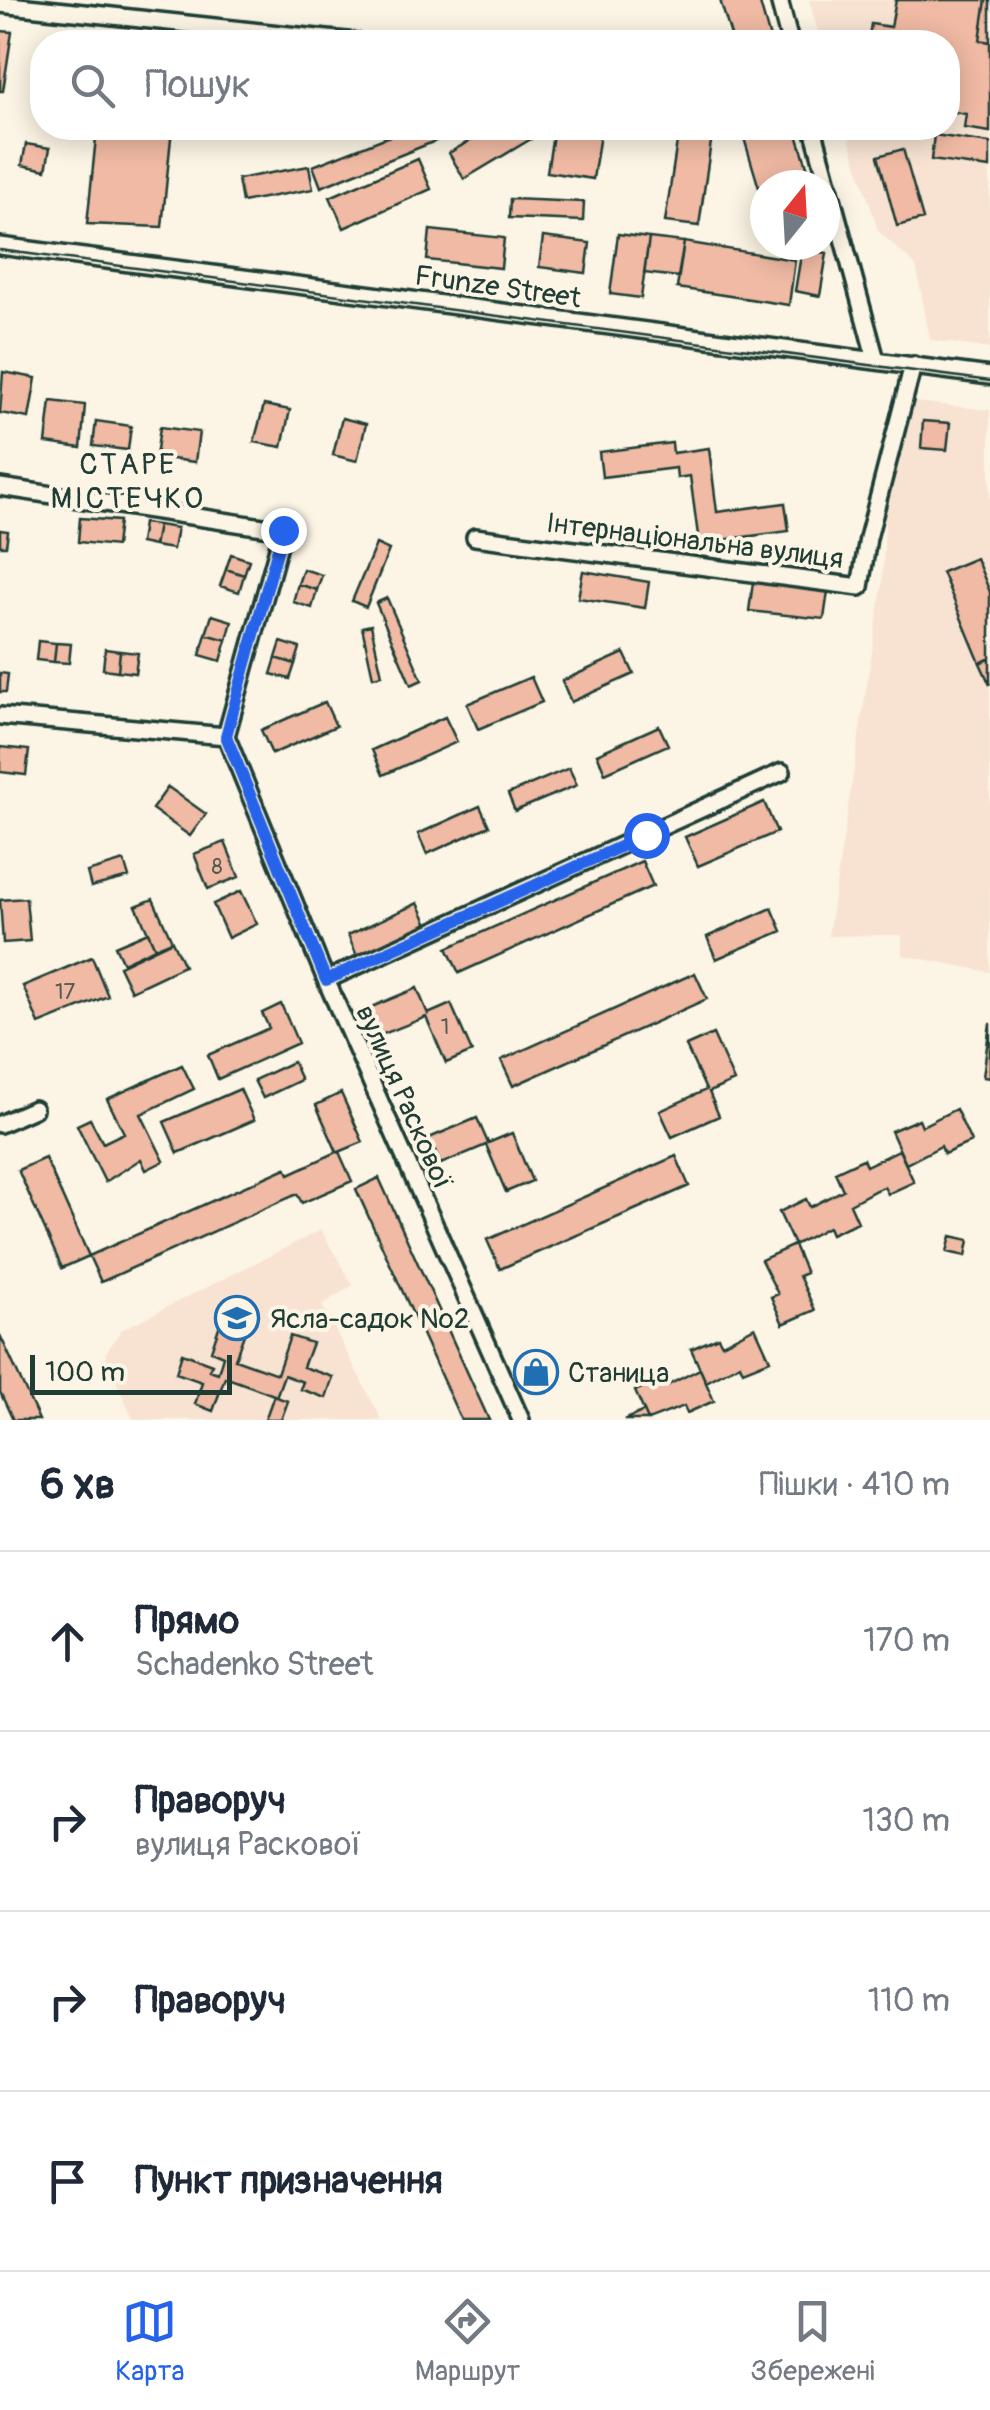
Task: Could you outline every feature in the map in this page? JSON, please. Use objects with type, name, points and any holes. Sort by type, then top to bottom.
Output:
[{"type":"street","points":[[779,0],[787,30]]},
{"type":"street","points":[[0,4],[36,4],[255,30]]},
{"type":"street","points":[[816,140],[876,360]]},
{"type":"street","name":"Frunze Street","points":[[0,246],[990,376]]},
{"type":"street","name":"Інтернаціональна вулиця","points":[[476,537],[860,587],[868,538],[913,364]]},
{"type":"street","points":[[0,487],[283,530],[226,736],[0,716]]},
{"type":"street","name":"вулиця Раскової","points":[[226,736],[326,980],[521,1420]]},
{"type":"street","points":[[326,980],[782,772]]},
{"type":"street","points":[[0,1124],[34,1109]]},
{"type":"shaded area","points":[[809,0],[990,0],[990,349],[930,340],[916,266],[878,231],[850,140],[960,140],[960,30],[818,30]]},
{"type":"shaded area","points":[[907,401],[990,410],[990,972],[902,955],[902,935],[828,936],[882,587],[887,477]]},
{"type":"shaded area","name":"Ясла-садок №2","points":[[321,1230],[353,1285],[322,1305],[382,1420],[133,1420],[105,1354],[121,1330]]},
{"type":"building","points":[[720,0],[759,0],[768,30],[729,30]]},
{"type":"building","points":[[896,0],[986,0],[980,40],[990,42],[990,132],[964,128],[966,114],[960,113],[960,30],[870,30],[871,24],[891,27]]},
{"type":"building","points":[[986,0],[990,0],[990,42],[980,40]]},
{"type":"building","points":[[0,31],[12,32],[3,91],[0,91]]},
{"type":"building","points":[[96,140],[171,140],[162,227],[87,224]]},
{"type":"building","points":[[379,140],[438,140],[321,187],[313,166]]},
{"type":"building","points":[[471,140],[529,140],[464,179],[449,153]]},
{"type":"building","points":[[552,140],[599,140],[593,179],[547,172]]},
{"type":"building","points":[[677,140],[711,140],[699,226],[665,222]]},
{"type":"building","points":[[745,140],[799,140],[808,170],[754,170]]},
{"type":"building","points":[[933,140],[990,143],[990,168],[931,160]]},
{"type":"building","points":[[26,144],[50,148],[46,170],[22,165]]},
{"type":"building","points":[[903,149],[923,219],[897,226],[878,156]]},
{"type":"building","points":[[418,159],[431,189],[344,228],[330,197]]},
{"type":"building","points":[[309,166],[313,189],[242,202],[238,179]]},
{"type":"building","points":[[510,199],[584,202],[583,221],[509,218]]},
{"type":"building","points":[[430,230],[504,238],[501,268],[427,260]]},
{"type":"building","points":[[618,234],[649,238],[641,298],[610,294]]},
{"type":"building","points":[[543,237],[590,243],[586,273],[539,267]]},
{"type":"building","points":[[649,238],[684,242],[678,277],[644,273]]},
{"type":"building","points":[[684,242],[750,253],[750,260],[795,260],[789,305],[677,288]]},
{"type":"building","points":[[800,260],[826,260],[820,296],[795,291]]},
{"type":"building","points":[[3,372],[36,378],[29,418],[0,413]]},
{"type":"building","points":[[51,401],[85,405],[81,448],[46,443]]},
{"type":"building","points":[[264,405],[290,410],[282,447],[254,442]]},
{"type":"building","points":[[342,418],[366,424],[357,461],[333,455]]},
{"type":"building","points":[[96,421],[131,426],[128,450],[93,446]]},
{"type":"building","points":[[923,421],[950,423],[947,450],[921,448]]},
{"type":"building","points":[[160,427],[199,432],[195,462],[156,457]]},
{"type":"building","points":[[672,443],[673,453],[709,448],[717,512],[785,503],[789,531],[699,543],[690,476],[677,478],[676,468],[602,477],[599,452]]},
{"type":"building","points":[[80,518],[119,521],[116,546],[78,542]]},
{"type":"building","points":[[143,523],[158,525],[154,546],[140,543]]},
{"type":"building","points":[[158,525],[177,528],[173,549],[154,546]]},
{"type":"building","points":[[0,530],[8,531],[6,546],[0,546]]},
{"type":"building","points":[[376,544],[389,550],[366,607],[352,601]]},
{"type":"building","points":[[231,554],[249,560],[244,575],[226,569]]},
{"type":"building","points":[[976,558],[990,592],[990,658],[980,663],[942,572]]},
{"type":"building","points":[[226,569],[244,575],[239,592],[220,586]]},
{"type":"building","points":[[303,569],[322,575],[317,590],[298,584]]},
{"type":"building","points":[[583,571],[649,582],[645,608],[578,598]]},
{"type":"building","points":[[753,582],[828,591],[824,619],[749,611]]},
{"type":"building","points":[[298,584],[317,590],[312,608],[293,602]]},
{"type":"building","points":[[387,598],[422,680],[411,685],[376,603]]},
{"type":"building","points":[[212,615],[232,621],[227,640],[206,634]]},
{"type":"building","points":[[371,625],[382,675],[373,677],[362,627]]},
{"type":"building","points":[[206,634],[227,640],[221,661],[200,655]]},
{"type":"building","points":[[38,641],[56,643],[54,662],[36,660]]},
{"type":"building","points":[[281,642],[300,648],[295,664],[276,658]]},
{"type":"building","points":[[56,643],[71,644],[69,663],[54,662]]},
{"type":"building","points":[[105,649],[120,651],[118,671],[103,669]]},
{"type":"building","points":[[120,651],[138,653],[135,673],[118,671]]},
{"type":"building","points":[[624,653],[634,674],[571,702],[562,681]]},
{"type":"building","points":[[276,658],[295,664],[290,679],[271,674]]},
{"type":"building","points":[[990,658],[990,685],[980,663]]},
{"type":"building","points":[[0,673],[8,674],[6,692],[0,692]]},
{"type":"building","points":[[531,677],[542,702],[478,729],[467,704]]},
{"type":"building","points":[[325,702],[336,726],[272,754],[261,730]]},
{"type":"building","points":[[445,717],[457,742],[383,775],[372,750]]},
{"type":"building","points":[[659,726],[668,745],[605,773],[597,754]]},
{"type":"building","points":[[0,747],[29,750],[26,775],[0,772]]},
{"type":"building","points":[[569,768],[577,785],[515,811],[508,794]]},
{"type":"building","points":[[168,787],[206,814],[190,836],[152,809]]},
{"type":"building","points":[[764,802],[777,832],[698,866],[685,837]]},
{"type":"building","points":[[480,806],[489,826],[427,854],[418,834]]},
{"type":"building","points":[[225,842],[239,877],[208,889],[194,854]]},
{"type":"building","points":[[124,861],[129,877],[91,887],[87,872]]},
{"type":"building","points":[[642,861],[653,886],[459,973],[447,948]]},
{"type":"building","points":[[241,891],[257,924],[228,938],[213,904]]},
{"type":"building","points":[[26,898],[30,941],[3,943],[0,900]]},
{"type":"building","points":[[153,899],[172,941],[155,948],[136,906]]},
{"type":"building","points":[[418,903],[428,924],[357,956],[348,935]]},
{"type":"building","points":[[772,908],[782,931],[716,959],[707,937]]},
{"type":"building","points":[[148,932],[155,948],[123,963],[115,946]]},
{"type":"building","points":[[172,941],[184,966],[131,991],[119,966]]},
{"type":"building","points":[[92,957],[108,996],[39,1024],[23,986]]},
{"type":"building","points":[[695,973],[707,999],[513,1086],[501,1060]]},
{"type":"building","points":[[417,988],[428,1014],[451,1004],[472,1052],[446,1063],[426,1017],[381,1035],[369,1008]]},
{"type":"building","points":[[281,1004],[298,1043],[218,1079],[208,1055],[269,1028],[262,1013]]},
{"type":"building","points":[[990,1023],[990,1078],[983,1077]]},
{"type":"building","points":[[713,1034],[734,1081],[709,1092],[719,1116],[672,1137],[660,1111],[706,1090],[686,1046]]},
{"type":"building","points":[[293,1062],[301,1080],[263,1098],[254,1080]]},
{"type":"building","points":[[182,1065],[194,1089],[141,1114],[164,1161],[146,1170],[141,1159],[105,1182],[77,1125],[90,1119],[103,1143],[124,1133],[107,1099]]},
{"type":"building","points":[[240,1089],[254,1120],[178,1153],[164,1122]]},
{"type":"building","points":[[341,1093],[363,1142],[339,1152],[352,1181],[302,1203],[297,1194],[101,1282],[89,1256],[286,1168],[289,1174],[337,1152],[316,1105]]},
{"type":"building","points":[[956,1109],[971,1142],[944,1154],[941,1146],[906,1164],[891,1131],[919,1119],[922,1126]]},
{"type":"building","points":[[477,1118],[488,1143],[512,1133],[532,1181],[506,1192],[486,1145],[441,1164],[429,1138]]},
{"type":"building","points":[[899,1150],[914,1182],[888,1194],[884,1187],[876,1190],[850,1204],[858,1222],[831,1234],[828,1227],[794,1245],[779,1212],[806,1199],[810,1207],[843,1190],[835,1172],[863,1159],[866,1166]]},
{"type":"building","points":[[676,1156],[689,1186],[500,1269],[487,1240]]},
{"type":"building","points":[[45,1158],[89,1256],[62,1268],[18,1170]]},
{"type":"building","points":[[379,1178],[489,1420],[461,1420],[356,1189]]},
{"type":"building","points":[[951,1236],[969,1240],[966,1256],[947,1252]]},
{"type":"building","points":[[794,1245],[806,1273],[799,1276],[815,1310],[783,1324],[771,1297],[778,1294],[761,1260]]},
{"type":"building","points":[[224,1312],[249,1321],[235,1359],[277,1374],[290,1336],[312,1343],[303,1367],[333,1377],[326,1398],[300,1389],[303,1382],[284,1375],[276,1397],[288,1401],[281,1420],[265,1420],[274,1395],[225,1377],[213,1411],[195,1404],[202,1382],[176,1373],[182,1353],[212,1364],[209,1370],[218,1373],[223,1356],[211,1351]]},
{"type":"building","points":[[755,1327],[770,1360],[743,1371],[740,1364],[706,1382],[691,1349],[718,1337],[722,1344]]},
{"type":"building","points":[[0,1335],[39,1420],[13,1420],[0,1392]]},
{"type":"building","points":[[700,1369],[714,1401],[687,1413],[684,1406],[648,1420],[635,1391],[662,1378],[666,1386]]},
{"type":"building","points":[[644,1411],[648,1420],[624,1420]]},
{"type":"tram line","points":[[0,250],[990,381]]},
{"type":"place","name":"Ясла-садок №2","points":[[237,1318]]},
{"type":"place","name":"Станица","points":[[536,1372]]},
{"type":"district","name":"СТАРЕ МІСТЕЧКО","points":[[128,481]]},
{"type":"route","points":[[283,530],[226,736],[326,980],[646,835]]}]
